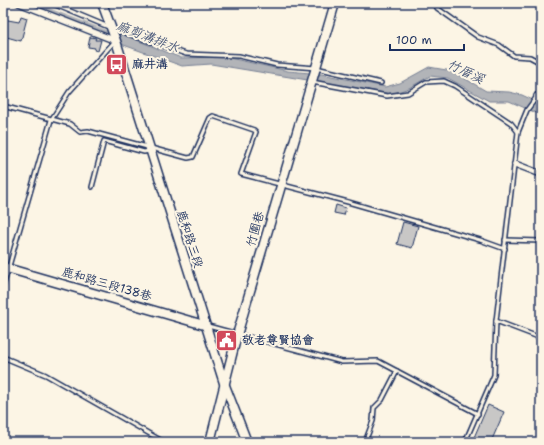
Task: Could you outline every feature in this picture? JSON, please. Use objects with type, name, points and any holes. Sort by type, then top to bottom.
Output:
[{"type":"street","points":[[19,3],[116,41]]},
{"type":"street","name":"鹿和路三段","points":[[102,3],[116,41],[204,325],[224,383],[247,442]]},
{"type":"street","name":"竹圍巷","points":[[210,442],[237,335],[334,3]]},
{"type":"street","points":[[514,164],[541,174]]},
{"type":"street","name":"鹿和路三段138巷","points":[[6,268],[204,325]]},
{"type":"lane","points":[[52,3],[111,28],[186,54],[224,54],[277,65],[316,68],[381,83]]},
{"type":"lane","points":[[435,3],[438,8],[478,37],[499,45],[514,56],[530,57],[541,63]]},
{"type":"lane","points":[[3,287],[6,268],[51,120],[69,92],[116,41]]},
{"type":"lane","points":[[312,82],[387,96],[408,93],[426,82],[444,81],[455,86],[511,123],[518,132]]},
{"type":"lane","points":[[465,442],[494,376],[496,321],[505,249],[504,240],[518,132],[527,110],[539,97],[541,90]]},
{"type":"lane","points":[[3,106],[70,124],[80,132],[88,130],[149,149],[188,158],[193,157],[210,118],[213,116],[256,132],[241,174],[348,202],[402,219],[480,240],[505,249]]},
{"type":"lane","points":[[92,187],[104,141],[144,152],[149,149]]},
{"type":"lane","points":[[504,240],[541,240]]},
{"type":"lane","points":[[496,321],[541,338]]},
{"type":"lane","points":[[204,325],[342,362],[378,361],[478,414]]},
{"type":"lane","points":[[3,357],[46,375],[164,442]]},
{"type":"lane","points":[[364,442],[373,420],[374,408],[382,400],[397,371]]},
{"type":"shaded area","points":[[119,33],[181,58],[225,57],[288,71],[321,74],[385,87],[400,83],[429,67],[452,71],[486,91],[509,92],[522,95],[541,104],[541,115],[509,101],[489,101],[448,78],[430,76],[409,88],[392,94],[211,64],[182,66],[121,44]]},
{"type":"building","points":[[21,16],[27,18],[21,41],[3,36],[3,17],[8,20],[19,22]]},
{"type":"building","points":[[90,37],[96,38],[95,40],[101,40],[98,51],[94,50],[95,48],[88,47]]},
{"type":"building","points":[[336,205],[346,208],[344,215],[334,213]]},
{"type":"building","points":[[403,222],[418,226],[412,248],[397,244]]},
{"type":"building","points":[[488,405],[504,412],[491,442],[472,442]]},
{"type":"waterway","name":"麻剪溝排水","points":[[29,3],[115,36]]},
{"type":"place","name":"麻井溝","points":[[117,64]]},
{"type":"place","name":"敬老尊賢協會","points":[[226,340]]},
{"type":"water label","name":"竹厝溪","points":[[466,71]]}]
